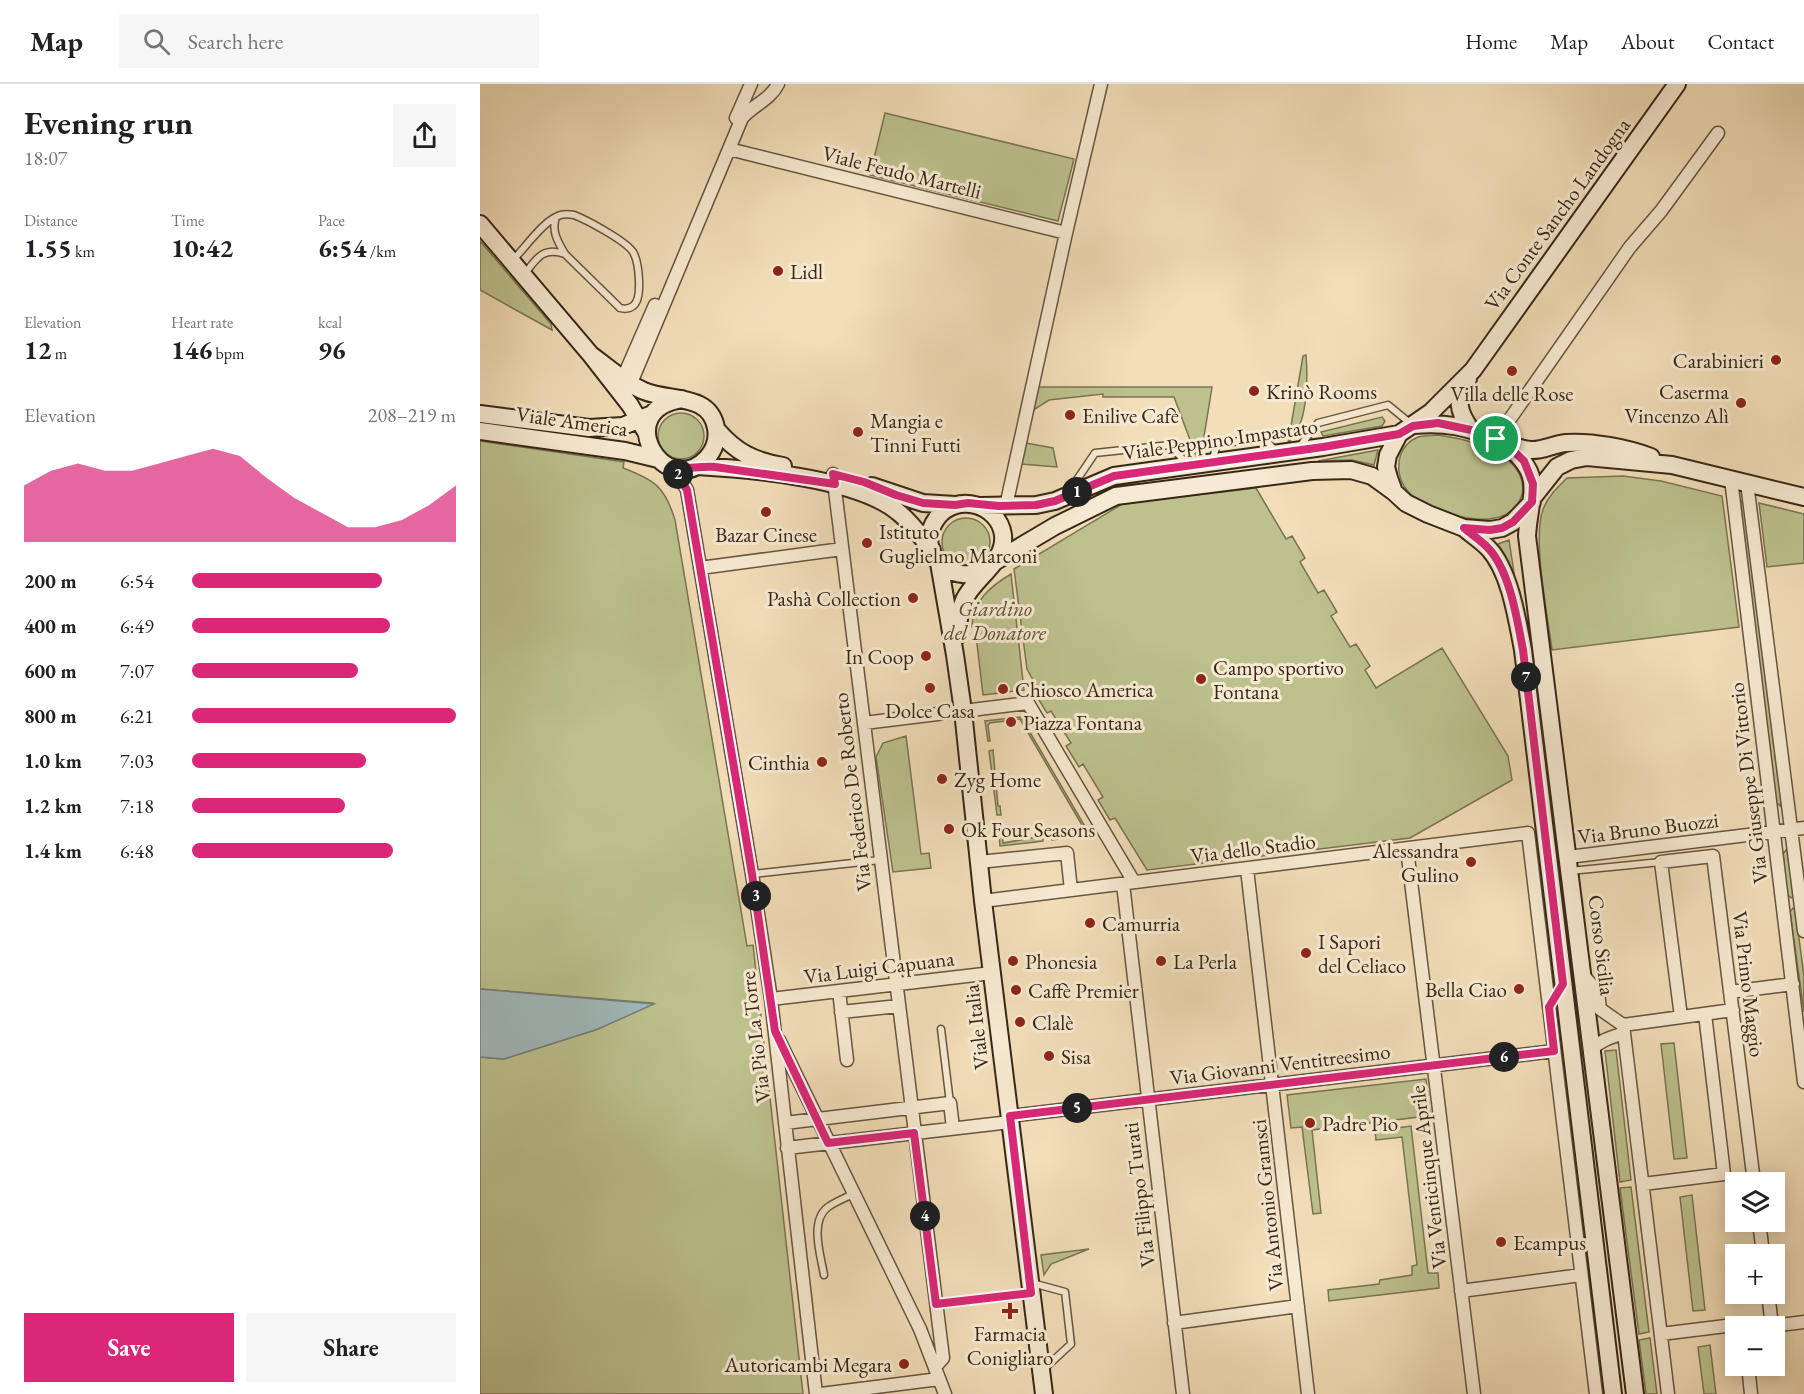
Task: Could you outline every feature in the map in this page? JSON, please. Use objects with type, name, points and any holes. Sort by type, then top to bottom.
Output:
[{"type":"main road","name":"Via Conte Sancho Landogna","points":[[1473,370],[1677,84]]},
{"type":"main road","points":[[480,224],[591,355],[624,383],[660,397],[694,401],[705,408],[713,418],[717,430],[730,445],[742,454],[756,460],[834,479],[864,492],[898,512],[946,570],[956,574],[977,574],[991,565]]},
{"type":"main road","points":[[1471,430],[1464,420],[1459,398],[1473,370]]},
{"type":"main road","points":[[1473,370],[1431,412],[1406,430],[1388,455],[1386,467],[1394,492],[1406,503],[1464,528],[1490,530],[1502,528],[1513,522],[1557,467],[1571,460],[1587,457],[1672,465],[1804,497]]},
{"type":"main road","points":[[624,383],[630,405],[647,422]]},
{"type":"main road","points":[[602,427],[616,413],[624,383]]},
{"type":"main road","points":[[682,399],[671,400],[661,405],[647,422],[647,442],[657,459],[674,468],[686,469],[697,466],[864,482],[923,503],[955,505],[968,503],[980,506],[991,513],[1003,536],[1002,549],[964,600],[959,617],[955,655]]},
{"type":"main road","name":"Viale America","points":[[480,414],[589,428],[647,422]]},
{"type":"main road","points":[[1406,430],[1438,423],[1471,430],[1528,450],[1545,449],[1565,443],[1635,450],[1672,465]]},
{"type":"main road","points":[[697,466],[712,451],[717,430]]},
{"type":"main road","name":"Viale Peppino Impastato","points":[[980,506],[1036,505],[1065,497],[1114,476],[1297,451],[1406,430]]},
{"type":"main road","name":"Viale America","points":[[480,431],[625,451],[657,459]]},
{"type":"main road","points":[[1500,441],[1524,461],[1530,473],[1533,499]]},
{"type":"main road","name":"Viale Peppino Impastato","points":[[991,565],[1055,526],[1116,496],[1312,471],[1351,470],[1372,476],[1394,492]]},
{"type":"main road","name":"Corso Sicilia","points":[[1533,499],[1527,536],[1635,1394]]},
{"type":"main road","points":[[955,505],[945,510],[937,518],[930,539],[955,655]]},
{"type":"main road","name":"Corso Sicilia","points":[[1464,528],[1489,548],[1498,562],[1518,621],[1523,650],[1613,1394]]},
{"type":"main road","name":"Viale Italia","points":[[955,655],[1044,1394]]},
{"type":"street","points":[[624,383],[751,84]]},
{"type":"street","points":[[624,383],[742,118],[749,110],[769,97],[778,84]]},
{"type":"street","points":[[1006,506],[1065,233],[1101,84]]},
{"type":"street","points":[[1500,441],[1630,247],[1718,133]]},
{"type":"street","name":"Viale Feudo Martelli","points":[[729,149],[1065,233]]},
{"type":"street","name":"Via Pio La Torre","points":[[674,468],[687,490],[752,874],[775,1031],[816,1394]]},
{"type":"street","name":"Via Federico De Roberto","points":[[834,479],[915,1139]]},
{"type":"street","name":"Via Giuseppe Di Vittorio","points":[[1739,481],[1798,829],[1804,931]]},
{"type":"street","name":"Via Giuseppe Di Vittorio","points":[[1739,481],[1773,832],[1804,1082]]},
{"type":"street","points":[[700,568],[842,549]]},
{"type":"street","points":[[864,723],[1028,703],[1128,883]]},
{"type":"street","name":"Via Bruno Buozzi","points":[[1569,864],[1798,829]]},
{"type":"street","name":"Via dello Stadio","points":[[983,901],[1528,833],[1536,896]]},
{"type":"street","name":"Via Venticinque Aprile","points":[[1407,849],[1474,1394]]},
{"type":"street","points":[[979,862],[1067,853],[1071,890]]},
{"type":"street","name":"Via Primo Maggio","points":[[1660,862],[1713,856],[1753,1172]]},
{"type":"street","points":[[1660,862],[1681,1017]]},
{"type":"street","name":"Via Antonio Gramsci","points":[[1247,868],[1308,1394]]},
{"type":"street","name":"Via Filippo Turati","points":[[1128,883],[1148,1099],[1183,1394]]},
{"type":"street","points":[[1536,896],[1556,920]]},
{"type":"street","points":[[1536,896],[1596,1394]]},
{"type":"street","name":"Via Luigi Capuana","points":[[771,999],[992,973]]},
{"type":"street","points":[[1582,974],[1598,992],[1600,1009],[1624,1029],[1668,1394]]},
{"type":"street","points":[[1549,1007],[1563,984]]},
{"type":"street","points":[[1730,992],[1792,984]]},
{"type":"street","points":[[839,991],[847,1060]]},
{"type":"street","points":[[842,1012],[899,1006]]},
{"type":"street","points":[[1592,1049],[1598,1042],[1624,1029],[1681,1017],[1732,1011]]},
{"type":"street","points":[[1643,1184],[1724,1174],[1705,1014]]},
{"type":"street","points":[[775,1031],[920,1329],[945,1394]]},
{"type":"street","name":"Via Giovanni Ventitreesimo","points":[[787,1148],[831,1149],[915,1139],[953,1128],[1148,1099],[1554,1051]]},
{"type":"street","points":[[1558,1078],[1577,1099]]},
{"type":"street","points":[[785,1123],[910,1101],[950,1103],[953,1128]]},
{"type":"street","points":[[821,1394],[914,1388],[937,1373],[943,1358],[915,1139]]},
{"type":"street","points":[[1461,1291],[1581,1275]]},
{"type":"street","points":[[1174,1323],[1298,1306]]},
{"type":"street","points":[[1785,1324],[1804,1322]]},
{"type":"street","points":[[1661,1334],[1725,1327]]},
{"type":"street","points":[[1749,1376],[1751,1394]]},
{"type":"lane","points":[[512,262],[550,220],[556,216],[565,214],[574,216],[632,250],[638,271],[638,299],[634,306],[620,309],[565,254],[555,235],[556,216]]},
{"type":"lane","points":[[524,276],[538,257],[545,253],[555,250],[565,254]]},
{"type":"lane","points":[[1297,451],[1318,423],[1388,405],[1406,430]]},
{"type":"lane","points":[[1065,497],[1095,453],[1170,445],[1190,466]]},
{"type":"lane","points":[[752,874],[880,860]]},
{"type":"lane","points":[[1569,864],[1660,862]]},
{"type":"lane","points":[[941,1029],[950,1103]]},
{"type":"lane","points":[[824,1275],[817,1230],[821,1213],[854,1194]]},
{"type":"lane","points":[[936,1304],[1031,1288],[1065,1292],[1071,1344],[1041,1372]]},
{"type":"green space","points":[[885,113],[1074,159],[1058,221],[870,175]]},
{"type":"green space","points":[[480,241],[551,324],[552,330],[480,290]]},
{"type":"green space","points":[[1306,355],[1307,377],[1303,414],[1300,426],[1288,443],[1303,356]]},
{"type":"green space","points":[[1037,387],[1212,387],[1201,455],[1196,456],[1174,397],[1103,397],[1103,394],[1049,400],[1032,411]]},
{"type":"green space","points":[[681,413],[697,420],[704,436],[697,452],[681,459],[665,452],[658,436],[665,420]]},
{"type":"green space","points":[[1382,417],[1385,421],[1382,426],[1323,436],[1321,432]]},
{"type":"green space","points":[[1438,435],[1462,439],[1486,447],[1500,454],[1512,464],[1520,475],[1523,487],[1521,497],[1515,507],[1506,514],[1477,519],[1444,512],[1413,496],[1402,483],[1400,457],[1408,443],[1416,438]]},
{"type":"green space","points":[[480,441],[624,462],[623,468],[651,481],[663,492],[675,520],[747,946],[753,945],[803,1394],[480,1394],[480,1057],[504,1059],[598,1029],[652,1003],[480,989]]},
{"type":"green space","points":[[1026,443],[1053,448],[1057,467],[1021,464]]},
{"type":"green space","points":[[1378,450],[1374,465],[1352,460],[1318,461]]},
{"type":"green space","points":[[1623,476],[1661,481],[1722,496],[1739,627],[1552,650],[1540,556],[1540,520],[1544,507],[1551,495],[1567,478]]},
{"type":"green space","name":"Campo sportivo Fontana","points":[[1256,488],[1286,539],[1292,536],[1305,558],[1300,562],[1318,593],[1324,590],[1337,612],[1331,616],[1350,647],[1356,644],[1370,666],[1365,670],[1376,688],[1442,648],[1508,756],[1512,780],[1410,838],[1147,870],[1115,818],[1110,820],[1098,800],[1103,797],[1083,764],[1079,767],[1066,746],[1071,743],[1051,711],[1047,713],[1034,692],[1038,689],[1027,669],[1014,569],[1124,503]]},
{"type":"green space","points":[[1742,501],[1780,806],[1776,802],[1739,505]]},
{"type":"green space","points":[[1759,503],[1804,514],[1804,563],[1767,567]]},
{"type":"green space","points":[[961,518],[971,518],[983,525],[990,537],[990,547],[983,559],[971,566],[961,566],[946,555],[942,547],[942,537],[953,522]]},
{"type":"green space","points":[[1509,540],[1515,579],[1498,544]]},
{"type":"green space","name":"Giardino del Donatore","points":[[1011,574],[1024,690],[1007,692],[1006,686],[999,687],[1000,693],[983,695],[975,627],[972,627],[975,609],[990,589]]},
{"type":"green space","points":[[1021,717],[1090,835],[1052,840],[1052,835],[1056,834],[1057,836],[1086,832],[1020,719],[990,723],[988,725],[990,741],[988,741],[985,721]]},
{"type":"green space","points":[[906,736],[921,854],[929,853],[931,868],[893,872],[876,757],[883,743]]},
{"type":"green space","points":[[993,750],[998,806],[1000,806],[1001,815],[997,815],[989,751]]},
{"type":"green space","points":[[1002,823],[1003,843],[1043,836],[1043,841],[1000,846],[998,824]]},
{"type":"green space","points":[[1786,850],[1794,895],[1791,898],[1787,894],[1783,854]]},
{"type":"green space","points":[[1793,908],[1795,909],[1804,976],[1804,1012],[1790,912]]},
{"type":"green space","points":[[1674,1043],[1687,1158],[1674,1159],[1661,1044]]},
{"type":"green space","points":[[1616,1050],[1631,1180],[1620,1182],[1605,1051]]},
{"type":"green space","points":[[1426,1079],[1430,1113],[1419,1114],[1419,1117],[1312,1130],[1321,1213],[1313,1214],[1302,1127],[1291,1128],[1287,1095]]},
{"type":"green space","points":[[1411,1126],[1428,1273],[1438,1273],[1439,1288],[1329,1301],[1328,1290],[1379,1284],[1380,1280],[1412,1275],[1412,1266],[1417,1265],[1402,1137],[1376,1140],[1375,1131]]},
{"type":"green space","points":[[1631,1187],[1649,1332],[1639,1334],[1620,1188]]},
{"type":"green space","points":[[1692,1195],[1705,1310],[1693,1311],[1680,1197]]},
{"type":"green space","points":[[1089,1249],[1051,1264],[1044,1275],[1041,1255]]},
{"type":"green space","points":[[1650,1338],[1657,1394],[1646,1394],[1639,1340]]},
{"type":"green space","points":[[1710,1345],[1716,1394],[1704,1394],[1698,1347]]},
{"type":"water","points":[[480,989],[654,1004],[598,1029],[504,1059],[480,1057]]},
{"type":"place","name":"Lidl","points":[[778,271]]},
{"type":"place","name":"Carabinieri","points":[[1776,360]]},
{"type":"place","name":"Villa delle Rose","points":[[1512,371]]},
{"type":"place","name":"Krinò Rooms","points":[[1254,391]]},
{"type":"place","name":"Caserma Vincenzo Alì","points":[[1741,403]]},
{"type":"place","name":"Enilive Cafè","points":[[1070,415]]},
{"type":"place","name":"Mangia e Tinni Futti","points":[[858,432]]},
{"type":"place","name":"Bazar Cinese","points":[[766,512]]},
{"type":"place","name":"Istituto Guglielmo Marconi","points":[[867,543]]},
{"type":"place","name":"Pashà Collection","points":[[913,598]]},
{"type":"place","name":"In Coop","points":[[926,656]]},
{"type":"place","name":"Campo sportivo Fontana","points":[[1201,679]]},
{"type":"place","name":"Dolce Casa","points":[[930,688]]},
{"type":"place","name":"Chiosco America","points":[[1003,689]]},
{"type":"place","name":"Piazza Fontana","points":[[1011,722]]},
{"type":"place","name":"Cinthia","points":[[822,762]]},
{"type":"place","name":"Zyg Home","points":[[942,779]]},
{"type":"place","name":"Ok Four Seasons","points":[[949,829]]},
{"type":"place","name":"Alessandra Gulino","points":[[1471,862]]},
{"type":"place","name":"Camurria","points":[[1090,923]]},
{"type":"place","name":"I Sapori del Celiaco","points":[[1306,953]]},
{"type":"place","name":"Phonesia","points":[[1013,961]]},
{"type":"place","name":"La Perla","points":[[1161,961]]},
{"type":"place","name":"Bella Ciao","points":[[1519,989]]},
{"type":"place","name":"Caffè Premier","points":[[1016,990]]},
{"type":"place","name":"Clalè","points":[[1020,1022]]},
{"type":"place","name":"Sisa","points":[[1049,1056]]},
{"type":"place","name":"Padre Pio","points":[[1310,1123]]},
{"type":"place","name":"Ecampus","points":[[1501,1242]]},
{"type":"place","name":"Farmacia Conigliaro","points":[[1010,1311]]},
{"type":"place","name":"Autoricambi Megara","points":[[904,1364]]},
{"type":"route","points":[[1438,423],[1471,430],[1496,439],[1504,442],[1524,461],[1533,484],[1532,502],[1524,513],[1502,528],[1490,530],[1464,528],[1489,548],[1498,562],[1518,621],[1523,650],[1563,984],[1549,1007],[1554,1051],[1010,1116],[1031,1293],[936,1304],[914,1133],[828,1143],[775,1031],[752,874],[687,490],[682,478],[674,468],[715,467],[835,484],[833,474],[864,482],[923,503],[1022,506],[1055,501],[1114,476],[1364,441],[1399,434],[1413,426],[1438,423]]}]
